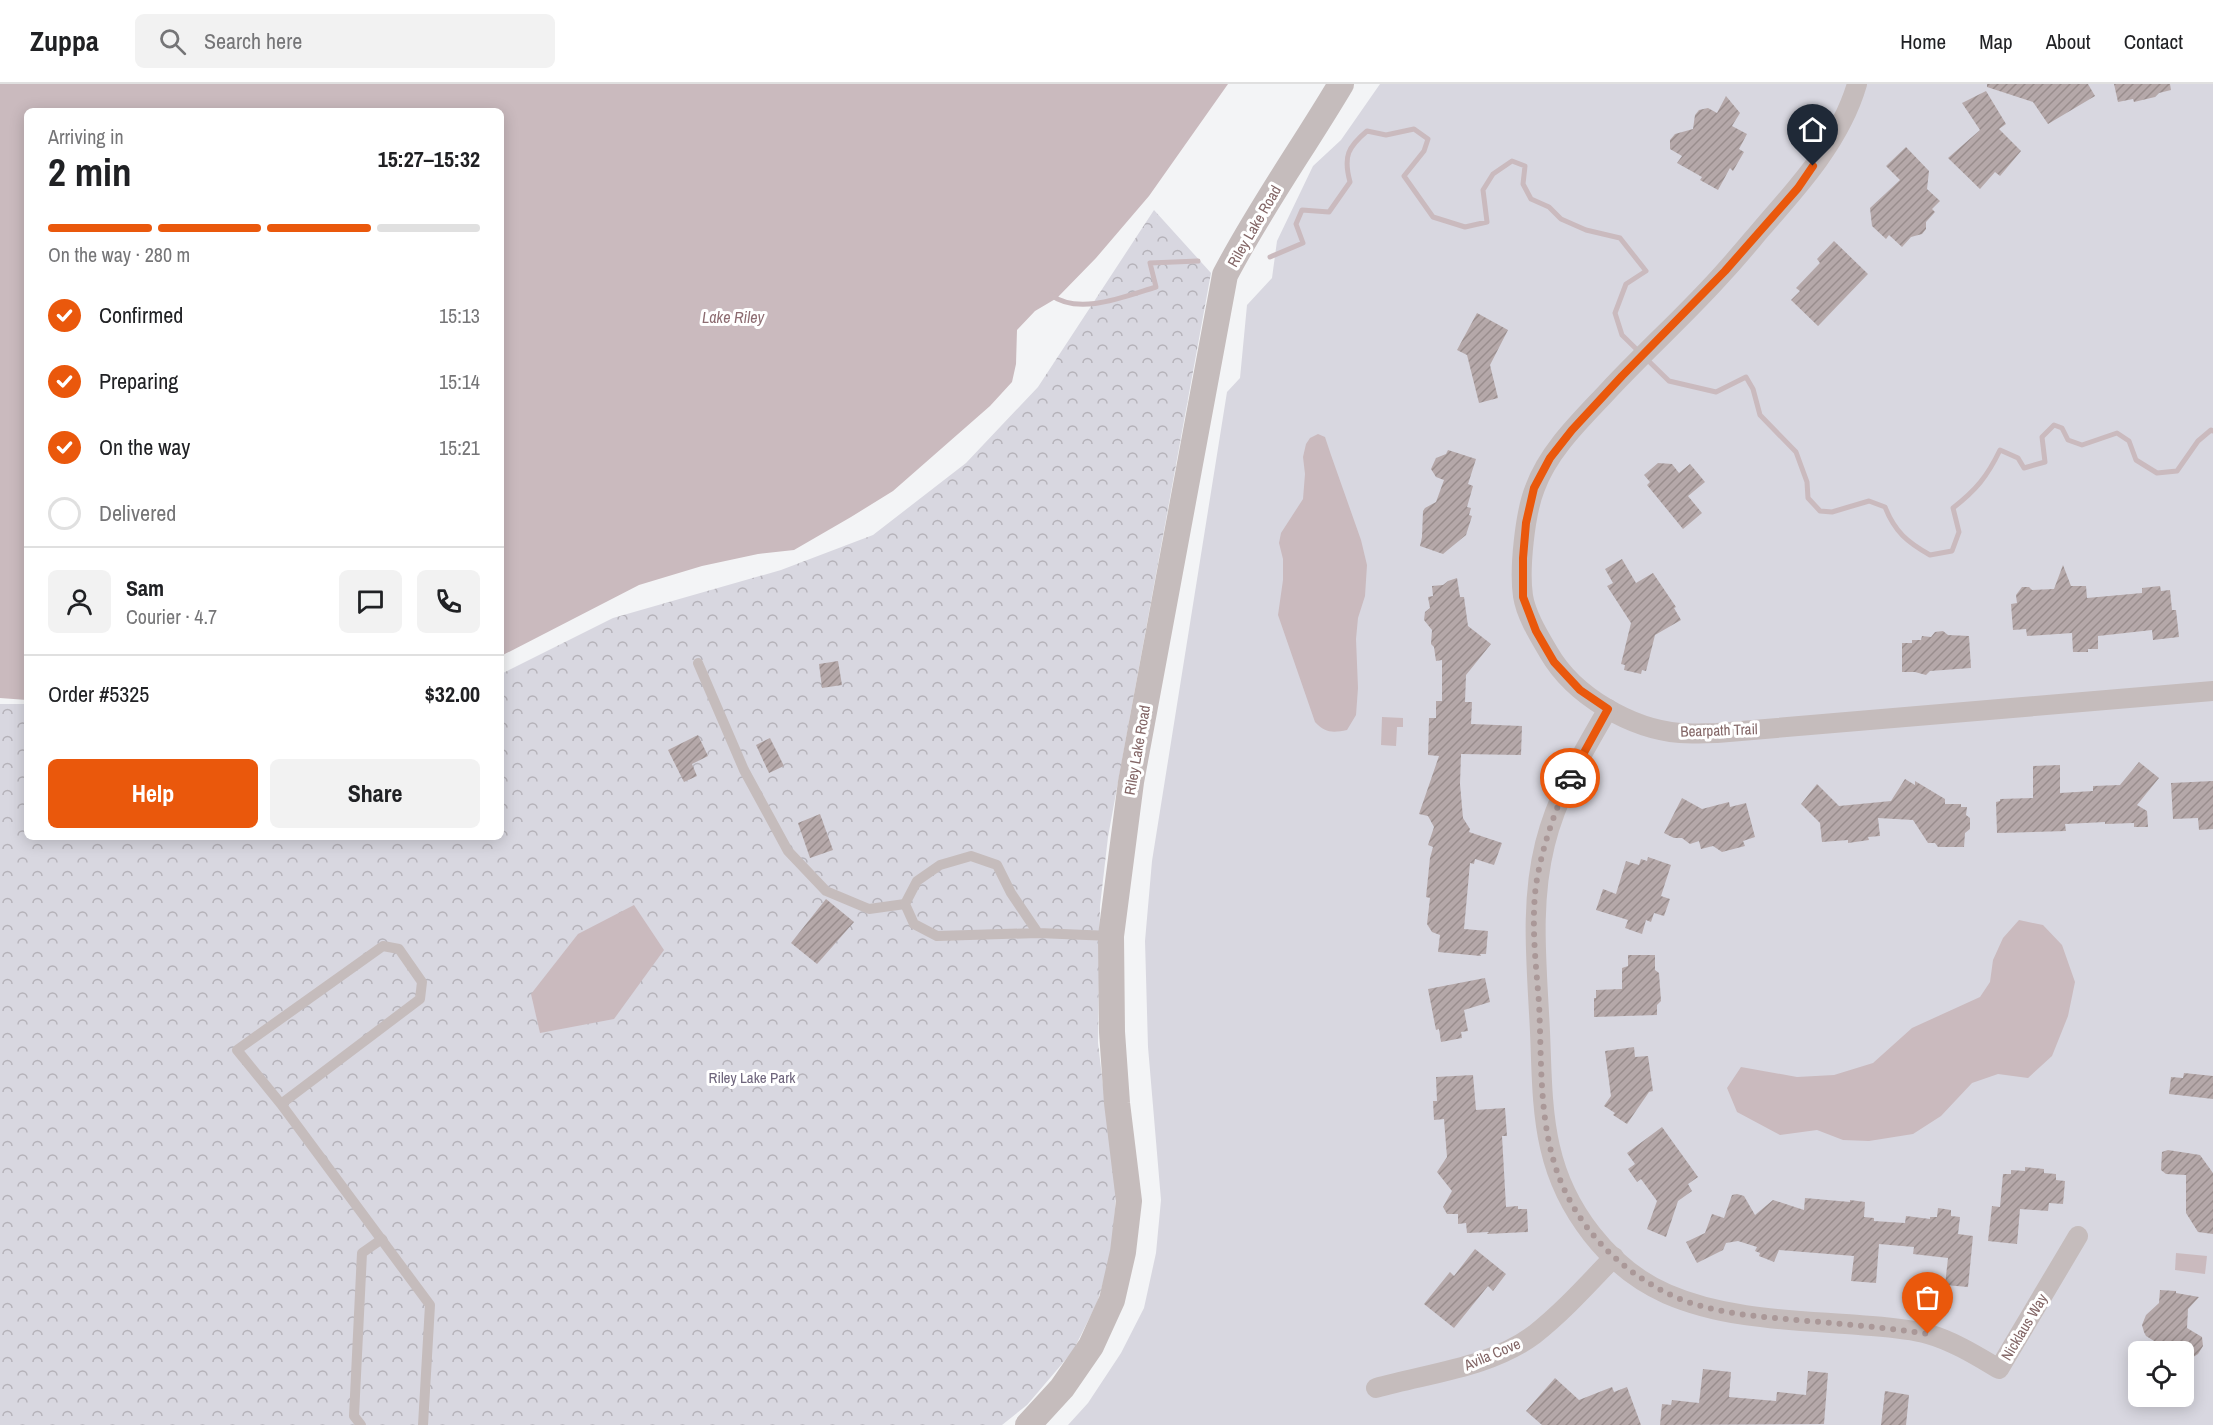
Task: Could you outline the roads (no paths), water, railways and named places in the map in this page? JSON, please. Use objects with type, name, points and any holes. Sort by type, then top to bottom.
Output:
[{"type":"street","name":"Riley Lake Road","points":[[1028,1425],[1062,1389],[1091,1346],[1113,1300],[1123,1252],[1129,1201],[1117,1103],[1112,1032],[1111,936],[1131,782],[1226,275],[1249,229],[1341,84]]},
{"type":"street","name":"Bearpath Trail","points":[[1857,84],[1841,125],[1798,188],[1725,271],[1572,430],[1550,458],[1534,488],[1526,523],[1523,597],[1536,631],[1554,662],[1580,690],[1608,709],[1644,725],[1679,733],[1717,733],[2213,691]]},
{"type":"street","name":"Nicklaus Way","points":[[1608,709],[1579,759],[1559,801],[1545,843],[1536,887],[1534,933],[1544,1108],[1550,1147],[1562,1183],[1580,1218],[1614,1257],[1633,1274],[1666,1293],[1700,1305],[1742,1315],[1894,1328],[1928,1334],[1966,1350],[2000,1369],[2078,1236]]},
{"type":"street","name":"Avila Cove","points":[[1376,1388],[1496,1355],[1533,1335],[1565,1308],[1614,1257]]},
{"type":"lane","points":[[698,663],[744,770],[788,852],[826,891],[869,909],[905,904]]},
{"type":"lane","points":[[905,904],[917,881],[940,865],[971,856],[997,865],[1011,893],[1038,933]]},
{"type":"lane","points":[[905,904],[914,924],[938,936],[1038,933],[1111,936]]},
{"type":"lane","points":[[281,1104],[420,999],[422,982],[399,949],[383,946],[237,1050],[281,1104],[430,1305],[423,1425]]},
{"type":"lane","points":[[361,1425],[354,1416],[362,1253],[382,1239]]},
{"type":"water","name":"Lake Riley","points":[[0,84],[1228,84],[1149,196],[1096,258],[1057,298],[1035,311],[1017,330],[1016,364],[1012,382],[990,406],[893,491],[794,550],[758,554],[702,566],[639,585],[504,654],[504,108],[24,108],[24,700],[0,698]]},
{"type":"water","points":[[1318,434],[1325,437],[1361,540],[1367,565],[1365,596],[1358,618],[1356,639],[1358,688],[1356,715],[1347,730],[1338,732],[1326,730],[1315,722],[1278,615],[1283,580],[1283,559],[1279,543],[1281,533],[1303,499],[1305,474],[1303,457],[1306,444],[1310,438]]},
{"type":"water","points":[[1382,717],[1403,718],[1403,727],[1397,727],[1396,746],[1381,745]]},
{"type":"water","points":[[634,905],[664,950],[614,1019],[540,1033],[531,994],[578,934]]},
{"type":"water","points":[[2019,920],[2043,925],[2062,945],[2075,982],[2068,1016],[2052,1056],[2028,1078],[1998,1074],[1972,1083],[1941,1116],[1913,1134],[1869,1141],[1843,1140],[1817,1130],[1780,1135],[1737,1112],[1727,1088],[1741,1067],[1797,1077],[1834,1075],[1873,1063],[1912,1028],[1980,997],[1990,982],[1993,960],[2003,938]]},
{"type":"water","points":[[2176,1253],[2207,1256],[2205,1274],[2175,1270]]},
{"type":"waterway","points":[[1270,257],[1303,243],[1296,224],[1302,210],[1329,212],[1350,182],[1347,159],[1351,147],[1367,131],[1386,135],[1414,129],[1428,139],[1424,151],[1404,176],[1433,217],[1465,227],[1487,222],[1483,190],[1493,174],[1512,161],[1525,166],[1523,184],[1531,199],[1549,207],[1561,219],[1586,230],[1620,238],[1646,271],[1626,284],[1615,313],[1622,335],[1669,381],[1716,392],[1746,377],[1753,389],[1760,415],[1796,452],[1807,482],[1808,498],[1820,511],[1832,512],[1869,501],[1885,507],[1903,536],[1930,555],[1952,551],[1959,532],[1953,508],[1980,482],[2000,450],[2018,458],[2024,468],[2045,462],[2042,437],[2054,425],[2062,428],[2068,440],[2082,445],[2117,433],[2129,441],[2136,460],[2157,473],[2177,471],[2198,441],[2211,430],[2213,431]]},
{"type":"waterway","points":[[1051,295],[1075,304],[1117,299],[1156,287],[1150,263],[1198,261]]},
{"type":"park label","name":"Riley Lake Park","points":[[752,1077]]}]
